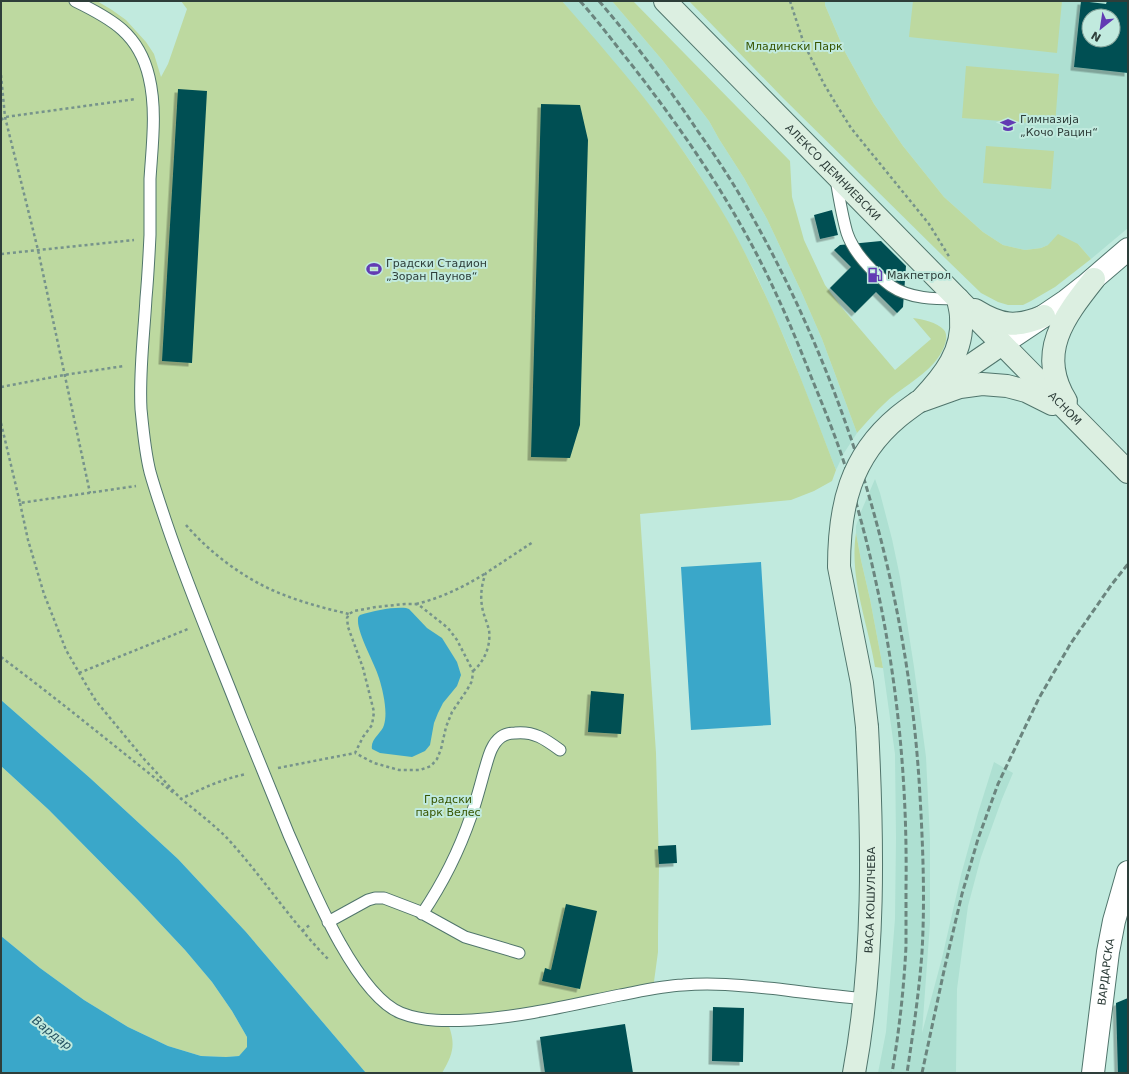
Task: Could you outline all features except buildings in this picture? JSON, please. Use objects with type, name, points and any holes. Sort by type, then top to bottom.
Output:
[{"type":"main road","name":"АЛЕКСО ДЕМНИЕВСКИ","points":[[665,1],[1002,344]]},
{"type":"main road","points":[[1082,425],[1055,381],[1053,369],[1054,354],[1061,326],[1075,302],[1094,279]]},
{"type":"main road","points":[[958,299],[984,316],[1006,324],[1018,324],[1044,316]]},
{"type":"main road","points":[[918,402],[945,372],[957,351],[962,330],[958,299]]},
{"type":"main road","points":[[918,402],[1002,344]]},
{"type":"main road","name":"АСНОМ","points":[[1002,344],[1128,472]]},
{"type":"main road","points":[[918,402],[971,385],[982,384],[1007,386],[1035,395],[1061,410],[1082,425]]},
{"type":"main road","name":"ВАСА КОШУЛЧЕВА","points":[[854,1073],[865,999],[870,899],[871,820],[867,727],[862,683],[839,567],[839,549],[843,510],[852,480],[868,450],[898,417],[918,402]]},
{"type":"street","points":[[1002,344],[1066,301],[1128,249]]},
{"type":"street","name":"ВАРДАРСКА","points":[[1093,1073],[1108,952],[1114,921],[1128,872]]},
{"type":"lane","points":[[75,1],[101,14],[128,34],[135,43],[145,62],[153,96],[150,238],[140,383],[147,458],[153,483],[183,572],[203,623],[313,890],[328,922],[341,944],[371,988],[384,1003],[398,1012],[429,1020],[464,1020],[508,1016],[642,990],[689,984],[751,986],[865,999]]},
{"type":"lane","points":[[835,175],[847,233],[852,246],[867,265],[886,283],[901,292],[923,297],[958,299]]},
{"type":"lane","points":[[422,914],[447,874],[461,842],[472,815],[490,752],[496,742],[502,736],[511,733],[525,732],[543,738],[560,750]]},
{"type":"lane","points":[[328,922],[368,900],[384,898],[422,914],[465,937],[519,952]]},
{"type":"path","points":[[790,1],[804,44],[836,104],[851,128],[929,224],[951,259]]},
{"type":"path","points":[[1,75],[5,117],[38,250],[90,493]]},
{"type":"path","points":[[1,120],[5,117],[153,96]]},
{"type":"path","points":[[1,254],[150,238]]},
{"type":"path","points":[[1,387],[64,374],[141,364]]},
{"type":"path","points":[[1,422],[28,540],[44,594],[66,650],[88,688],[108,715],[144,759],[181,799]]},
{"type":"path","points":[[20,503],[153,483]]},
{"type":"path","points":[[183,522],[192,533],[208,547],[254,580],[289,596],[349,614]]},
{"type":"path","points":[[355,753],[372,725],[374,712],[363,668],[348,627],[347,618],[349,614],[354,611],[376,607],[415,604],[452,592],[477,579],[533,542]]},
{"type":"path","points":[[473,671],[484,658],[489,640],[489,630],[482,605],[483,579],[486,573]]},
{"type":"path","points":[[181,799],[204,787],[232,777],[355,753],[374,763],[399,770],[420,770],[431,766],[437,759],[442,749],[446,727],[452,712],[472,681],[473,671],[462,647],[451,632],[424,608],[415,604]]},
{"type":"path","points":[[79,673],[203,623]]},
{"type":"path","points":[[1,657],[64,705],[226,837],[310,940],[330,961]]},
{"type":"shaded area","points":[[562,1],[612,1],[663,61],[709,121],[744,178],[767,219],[801,291],[822,339],[857,433],[844,453],[836,470],[790,351],[756,274],[728,222],[693,165],[655,112]]},
{"type":"shaded area","name":"Гимназија „Кочо Рацин“","points":[[825,1],[1128,1],[1128,228],[1091,259],[1078,244],[1048,245],[1041,248],[1025,250],[1003,245],[983,232],[944,197],[903,146],[874,104],[845,52],[825,5]]},
{"type":"shaded area","points":[[875,479],[892,539],[900,577],[926,757],[930,839],[930,923],[922,1033],[942,958],[961,875],[994,762],[1013,773],[981,857],[968,906],[957,989],[956,1073],[878,1073],[886,1032],[895,919],[895,754],[883,668],[856,533],[856,526],[860,514]]},
{"type":"green space","name":"Градски парк Велес","points":[[1,1],[97,1],[126,20],[146,42],[154,54],[161,77],[168,64],[187,9],[181,1],[562,1],[644,98],[694,167],[729,223],[760,283],[787,345],[836,470],[832,481],[814,491],[791,500],[640,514],[656,753],[659,864],[658,952],[653,989],[447,1021],[453,1042],[449,1060],[442,1073],[366,1073],[246,932],[178,859],[90,778],[1,700]]},
{"type":"green space","points":[[612,1],[633,1],[790,161],[792,197],[804,240],[825,285],[843,309],[895,370],[931,339],[913,318],[933,323],[944,330],[946,334],[945,343],[942,352],[934,363],[890,399],[857,433],[822,339],[801,291],[767,219],[744,178],[709,121],[663,61]]},
{"type":"green space","name":"Младински Парк","points":[[689,1],[825,1],[825,5],[845,52],[874,104],[903,146],[944,197],[983,232],[1003,245],[1025,250],[1041,248],[1048,245],[1058,234],[1078,244],[1091,259],[1055,287],[1023,305],[1008,305],[998,302],[981,293],[783,98]]},
{"type":"green space","points":[[913,1],[1062,1],[1057,53],[909,37]]},
{"type":"green space","points":[[966,66],[1059,74],[1055,125],[962,118]]},
{"type":"green space","points":[[986,146],[1054,151],[1051,189],[983,183]]},
{"type":"green space","points":[[856,533],[883,668],[875,667],[860,601],[855,567]]},
{"type":"green space","points":[[1,766],[49,810],[137,899],[185,950],[212,982],[232,1011],[247,1037],[247,1048],[239,1056],[201,1056],[168,1046],[128,1027],[84,1000],[40,968],[1,936]]},
{"type":"water","points":[[761,562],[771,725],[691,730],[681,567]]},
{"type":"water","points":[[388,609],[409,609],[427,628],[442,638],[457,662],[461,675],[457,686],[443,703],[438,713],[434,723],[430,745],[425,751],[412,757],[380,753],[372,749],[374,739],[384,725],[385,708],[379,678],[358,626],[358,617],[360,615]]},
{"type":"water","name":"Вардар","points":[[1,700],[90,778],[178,859],[246,932],[366,1073],[1,1073],[1,936],[40,968],[84,1000],[128,1027],[168,1046],[201,1056],[239,1056],[247,1047],[247,1037],[232,1011],[212,982],[185,950],[49,810],[1,766]]},
{"type":"railway","points":[[580,1],[600,24],[674,121],[739,222],[760,260],[787,319],[832,430],[850,482],[864,532],[886,632],[894,683],[904,785],[906,837],[906,946],[901,1010],[892,1073]]},
{"type":"railway","points":[[599,1],[662,80],[712,151],[753,218],[788,285],[819,355],[846,425],[870,498],[888,571],[903,645],[914,720],[920,796],[923,874],[922,952],[918,998],[907,1073]]},
{"type":"railway","points":[[922,1073],[962,894],[978,839],[998,784],[1039,698],[1071,643],[1112,584],[1128,564]]},
{"type":"place","name":"Гимназија „Кочо Рацин“","points":[[1008,125]]},
{"type":"place","name":"Градски Стадион „Зоран Паунов“","points":[[374,269]]},
{"type":"place","name":"Макпетрол","points":[[875,275]]}]
